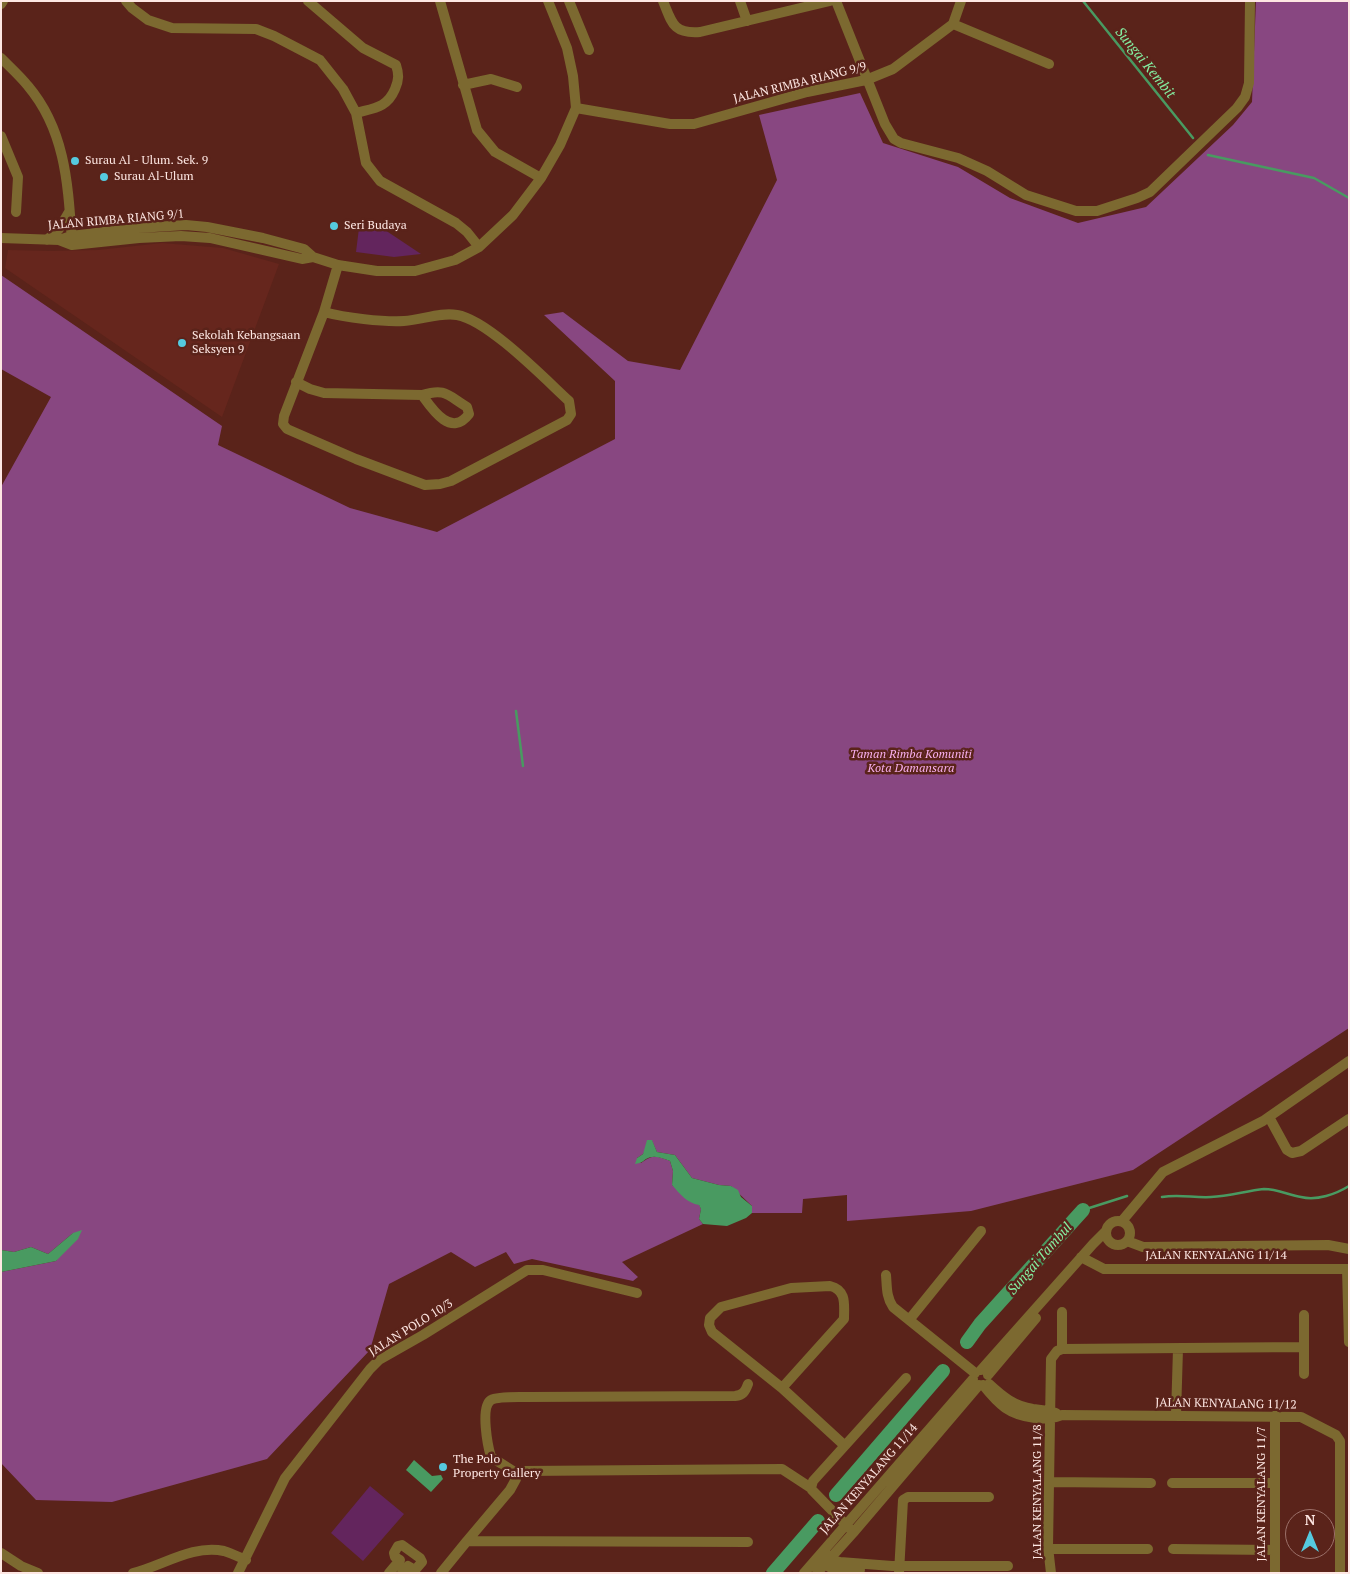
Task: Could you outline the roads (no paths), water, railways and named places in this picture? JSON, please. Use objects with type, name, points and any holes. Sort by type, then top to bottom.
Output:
[{"type":"street","points":[[126,1],[148,20],[172,28],[256,29],[274,36],[320,60],[343,89],[356,113],[366,163],[380,181],[456,223],[468,232],[479,246]]},
{"type":"street","points":[[308,1],[363,48],[396,65],[400,74],[390,101],[378,107],[356,113]]},
{"type":"street","points":[[440,1],[477,130],[495,152],[541,178]]},
{"type":"street","name":"JALAN RIMBA RIANG 9/1","points":[[1,238],[72,241],[92,234],[148,227],[186,225],[207,227],[263,238],[304,249],[313,257],[338,265],[377,271],[415,271],[455,260],[479,246],[513,215],[541,178],[581,108],[567,48],[548,1]]},
{"type":"street","points":[[569,1],[589,50]]},
{"type":"street","points":[[663,1],[673,24],[677,29],[688,33],[700,32],[830,1]]},
{"type":"street","points":[[740,1],[747,21]]},
{"type":"street","points":[[836,1],[866,80],[885,124],[894,139],[901,143],[958,158],[1001,179],[1026,196],[1076,211],[1097,211],[1150,192],[1237,108],[1245,97],[1249,83],[1250,1]]},
{"type":"street","points":[[961,1],[953,24],[1049,64]]},
{"type":"street","name":"JALAN RIMBA RIANG 9/9","points":[[581,108],[670,124],[694,124],[807,92],[866,80],[893,68],[953,24]]},
{"type":"street","points":[[1,58],[29,87],[50,120],[58,140],[64,160],[72,241],[181,236],[210,238],[302,259],[313,257]]},
{"type":"street","points":[[464,85],[491,79],[517,87]]},
{"type":"street","points":[[1,136],[18,176],[16,212]]},
{"type":"street","points":[[69,215],[81,230],[92,234]]},
{"type":"street","points":[[47,240],[59,229],[69,215]]},
{"type":"street","points":[[260,249],[263,238]]},
{"type":"street","points":[[324,312],[341,316],[404,321],[443,315],[460,315],[504,342],[569,401],[571,414],[567,420],[451,481],[425,485],[356,459],[287,429],[283,424],[284,416],[324,312],[338,265]]},
{"type":"street","points":[[296,382],[324,393],[422,395]]},
{"type":"street","points":[[1349,1061],[1269,1117],[1163,1172],[1122,1221],[1110,1224],[1107,1235],[1117,1245],[1127,1241],[1142,1247],[1328,1245],[1349,1249]]},
{"type":"street","points":[[1269,1117],[1287,1150],[1292,1153],[1301,1151],[1349,1119]]},
{"type":"street","points":[[1122,1221],[1130,1230],[1127,1241]]},
{"type":"street","points":[[909,1320],[981,1231]]},
{"type":"street","name":"JALAN KENYALANG 11/14","points":[[804,1573],[853,1533],[981,1378],[1084,1258],[1107,1235]]},
{"type":"street","name":"JALAN KENYALANG 11/14","points":[[1084,1258],[1104,1269],[1348,1269]]},
{"type":"street","points":[[1348,1269],[1349,1342]]},
{"type":"street","name":"JALAN POLO 10/3","points":[[238,1573],[285,1478],[379,1360],[423,1335],[527,1270],[543,1270],[636,1293]]},
{"type":"street","points":[[886,1275],[889,1302],[893,1307],[1012,1403],[1050,1415]]},
{"type":"street","points":[[782,1388],[844,1319],[843,1298],[841,1291],[837,1288],[830,1286],[791,1288],[721,1307],[710,1318],[709,1325],[712,1332],[782,1388],[844,1445]]},
{"type":"street","points":[[1062,1312],[1062,1350],[1304,1347]]},
{"type":"street","points":[[1304,1314],[1304,1374]]},
{"type":"street","name":"JALAN KENYALANG 11/8","points":[[1051,1573],[1048,1549],[1051,1358],[1056,1351],[1062,1350]]},
{"type":"street","points":[[1176,1415],[1178,1350]]},
{"type":"street","points":[[811,1488],[813,1481],[844,1445],[906,1378]]},
{"type":"street","name":"JALAN KENYALANG 11/14","points":[[817,1573],[823,1559],[846,1525],[981,1378]]},
{"type":"street","points":[[748,1384],[744,1393],[735,1396],[497,1398],[488,1403],[486,1421],[487,1441],[491,1457],[517,1474],[782,1468],[811,1488],[853,1533]]},
{"type":"street","name":"JALAN KENYALANG 11/12","points":[[1050,1415],[1301,1417],[1336,1435],[1340,1441],[1340,1573]]},
{"type":"street","name":"JALAN KENYALANG 11/7","points":[[1274,1416],[1275,1573]]},
{"type":"street","points":[[440,1573],[510,1490],[517,1474]]},
{"type":"street","points":[[1049,1482],[1150,1483]]},
{"type":"street","points":[[1172,1483],[1275,1483]]},
{"type":"street","points":[[897,1568],[903,1500],[908,1497],[988,1497]]},
{"type":"street","points":[[467,1541],[748,1542]]},
{"type":"street","points":[[1048,1549],[1148,1549]]},
{"type":"street","points":[[1173,1549],[1275,1550]]},
{"type":"street","points":[[133,1573],[150,1571],[194,1552],[208,1550],[225,1551],[246,1560]]},
{"type":"street","points":[[1,1553],[21,1566],[38,1573]]},
{"type":"street","points":[[823,1559],[834,1562],[897,1568],[1008,1566]]},
{"type":"street","points":[[388,1573],[403,1566]]},
{"type":"waterway","name":"Sungai Kembit","points":[[1083,1],[1193,138]]},
{"type":"waterway","name":"Sungai Kembit","points":[[1208,155],[1314,178],[1349,198]]},
{"type":"waterway","points":[[516,711],[523,766]]},
{"type":"waterway","name":"Sungai Tambul","points":[[1162,1197],[1224,1196],[1264,1189],[1313,1198],[1332,1194],[1349,1186]]},
{"type":"waterway","name":"Sungai Tambul","points":[[1083,1210],[1127,1196]]},
{"type":"waterway","name":"Sungai Tambul","points":[[967,1342],[980,1324],[1083,1210]]},
{"type":"waterway","name":"Sungai Tambul","points":[[836,1495],[943,1371]]},
{"type":"waterway","name":"Sungai Tambul","points":[[773,1573],[818,1521]]},
{"type":"place","name":"Surau Al - Ulum. Sek. 9","points":[[75,161]]},
{"type":"place","name":"Surau Al-Ulum","points":[[104,177]]},
{"type":"place","name":"Seri Budaya","points":[[334,226]]},
{"type":"place","name":"Sekolah Kebangsaan Seksyen 9","points":[[182,343]]},
{"type":"place","name":"The Polo Property Gallery","points":[[443,1467]]},
{"type":"park label","name":"Taman Rimba Komuniti Kota Damansara","points":[[911,762]]}]
